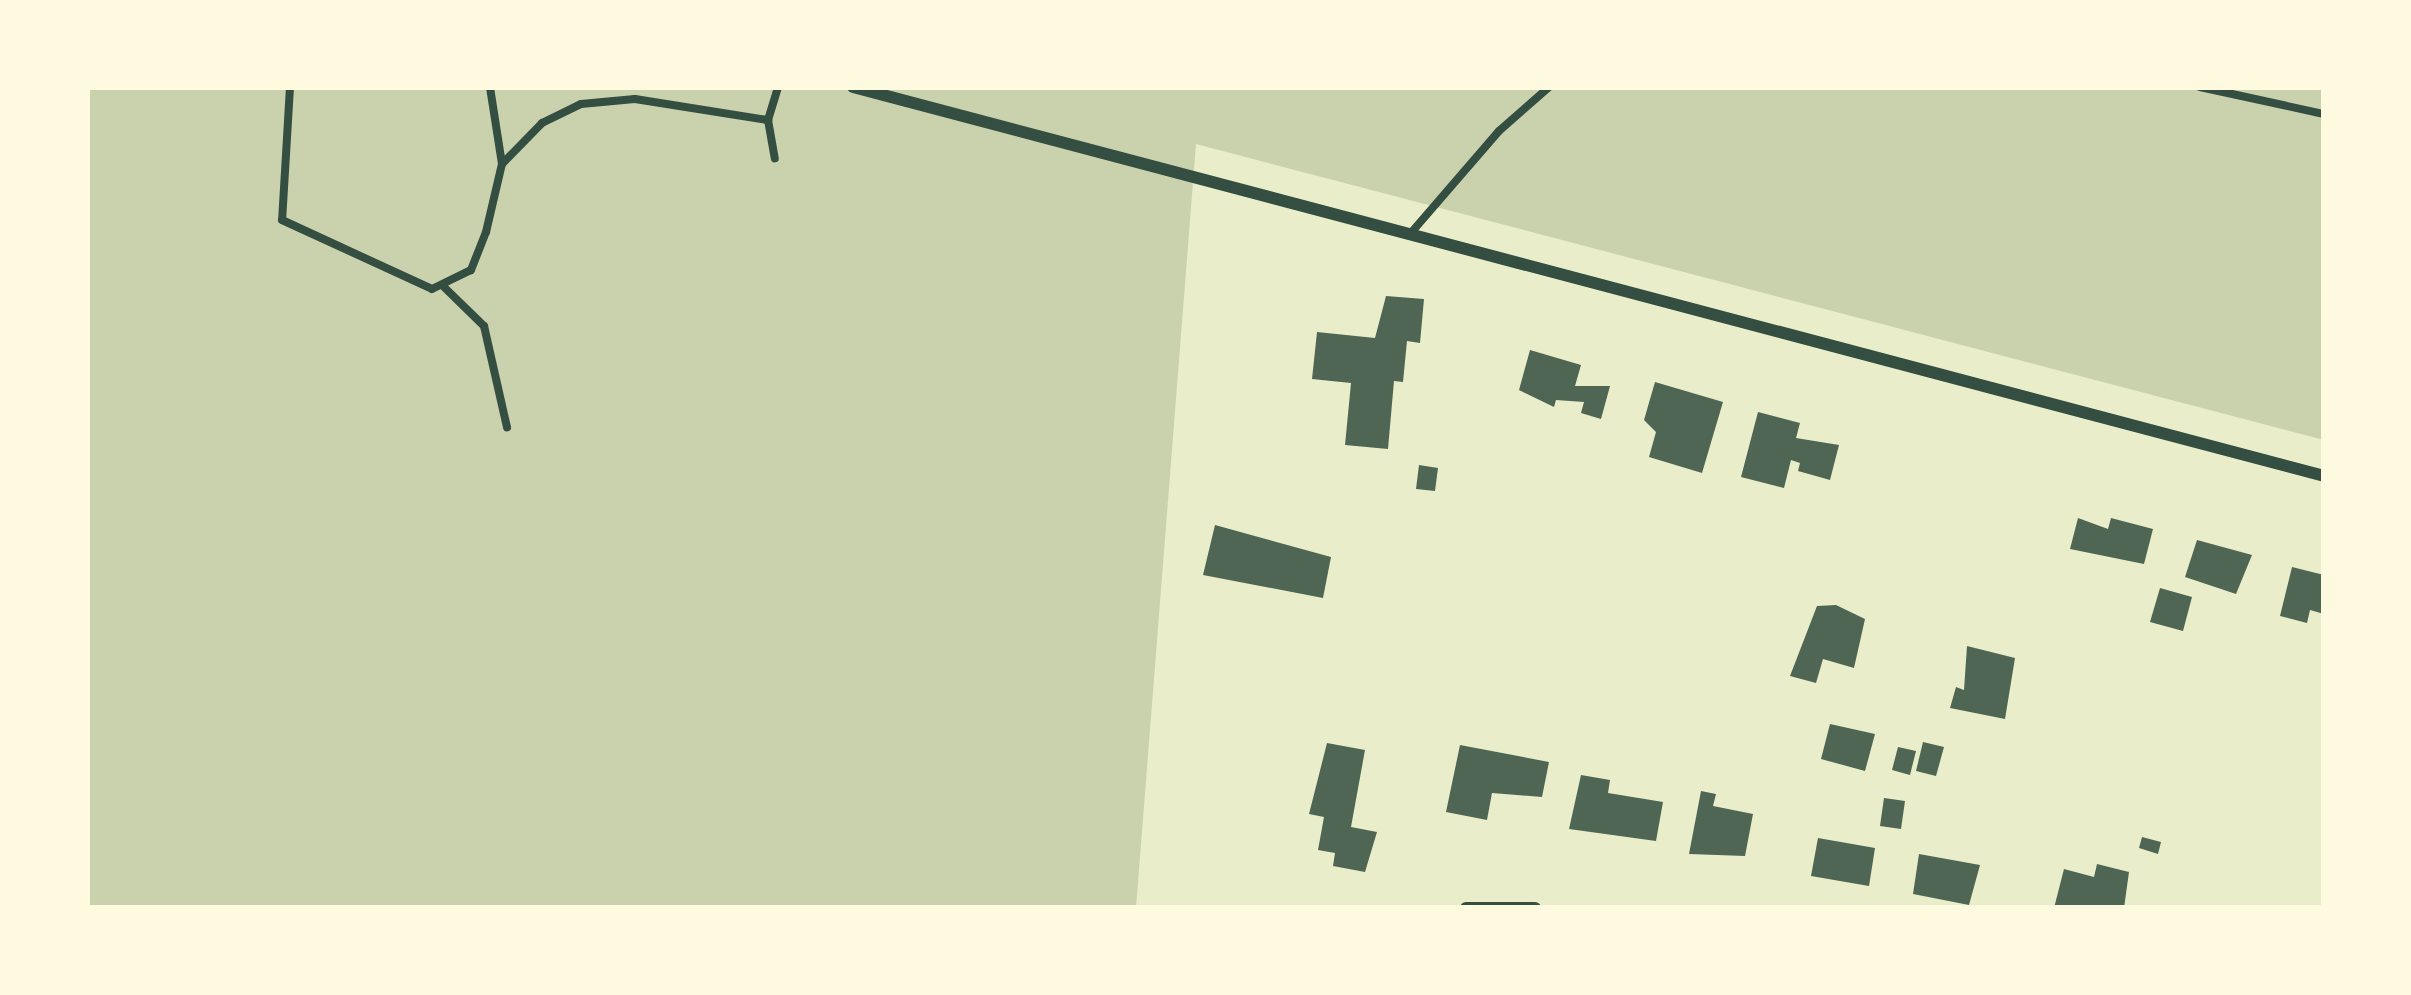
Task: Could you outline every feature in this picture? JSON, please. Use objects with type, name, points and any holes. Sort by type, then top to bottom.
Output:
[{"type":"street","points":[[853,87],[2324,476]]},
{"type":"street","points":[[1466,908],[1535,908]]},
{"type":"lane","points":[[290,87],[282,220],[385,264],[409,285],[444,287],[471,270],[502,164],[490,87]]},
{"type":"lane","points":[[776,158],[768,120],[778,87]]},
{"type":"lane","points":[[1409,234],[1499,131],[1549,87]]},
{"type":"lane","points":[[2200,87],[2324,113]]},
{"type":"lane","points":[[502,164],[542,123],[599,100],[768,120]]},
{"type":"lane","points":[[444,287],[484,326],[507,427]]},
{"type":"green space","points":[[87,87],[2324,87],[2324,440],[1196,144],[1136,908],[87,908]]},
{"type":"building","points":[[1386,296],[1424,299],[1420,343],[1407,341],[1403,382],[1394,381],[1388,449],[1345,445],[1351,383],[1312,379],[1317,332],[1375,338]]},
{"type":"building","points":[[1530,350],[1581,365],[1575,386],[1610,386],[1601,419],[1581,413],[1584,402],[1556,400],[1554,407],[1519,390]]},
{"type":"building","points":[[1655,382],[1723,402],[1702,473],[1649,457],[1656,432],[1644,420]]},
{"type":"building","points":[[1758,412],[1800,423],[1796,438],[1839,445],[1830,480],[1798,471],[1800,463],[1791,460],[1784,488],[1741,477]]},
{"type":"building","points":[[1419,465],[1438,468],[1435,491],[1416,489]]},
{"type":"building","points":[[2078,518],[2108,529],[2111,518],[2153,529],[2144,564],[2070,549]]},
{"type":"building","points":[[1215,525],[1331,557],[1323,598],[1203,575]]},
{"type":"building","points":[[2197,540],[2252,555],[2236,594],[2185,577]]},
{"type":"building","points":[[2292,567],[2324,575],[2324,614],[2310,610],[2307,623],[2280,616]]},
{"type":"building","points":[[2160,588],[2192,597],[2183,631],[2150,622]]},
{"type":"building","points":[[1836,605],[1865,619],[1854,668],[1823,659],[1816,683],[1790,676],[1817,606]]},
{"type":"building","points":[[1967,646],[2015,658],[2005,719],[1950,708],[1956,687],[1964,690]]},
{"type":"building","points":[[1830,724],[1875,734],[1865,771],[1821,759]]},
{"type":"building","points":[[1923,742],[1944,747],[1936,776],[1916,771]]},
{"type":"building","points":[[1327,743],[1365,750],[1351,827],[1377,832],[1365,872],[1333,866],[1335,853],[1318,850],[1324,817],[1309,814]]},
{"type":"building","points":[[1460,745],[1549,762],[1542,797],[1492,793],[1487,820],[1446,812]]},
{"type":"building","points":[[1898,747],[1916,751],[1910,775],[1892,770]]},
{"type":"building","points":[[1581,775],[1610,780],[1608,793],[1663,802],[1656,841],[1569,829]]},
{"type":"building","points":[[1701,791],[1716,794],[1713,806],[1753,814],[1745,856],[1689,854]]},
{"type":"building","points":[[1884,798],[1905,801],[1901,829],[1880,826]]},
{"type":"building","points":[[2142,837],[2161,842],[2158,854],[2139,848]]},
{"type":"building","points":[[1818,838],[1875,848],[1869,886],[1811,876]]},
{"type":"building","points":[[1919,854],[1980,865],[1969,905],[1913,894]]},
{"type":"building","points":[[2097,864],[2129,872],[2124,908],[2054,908],[2064,869],[2094,877]]}]
